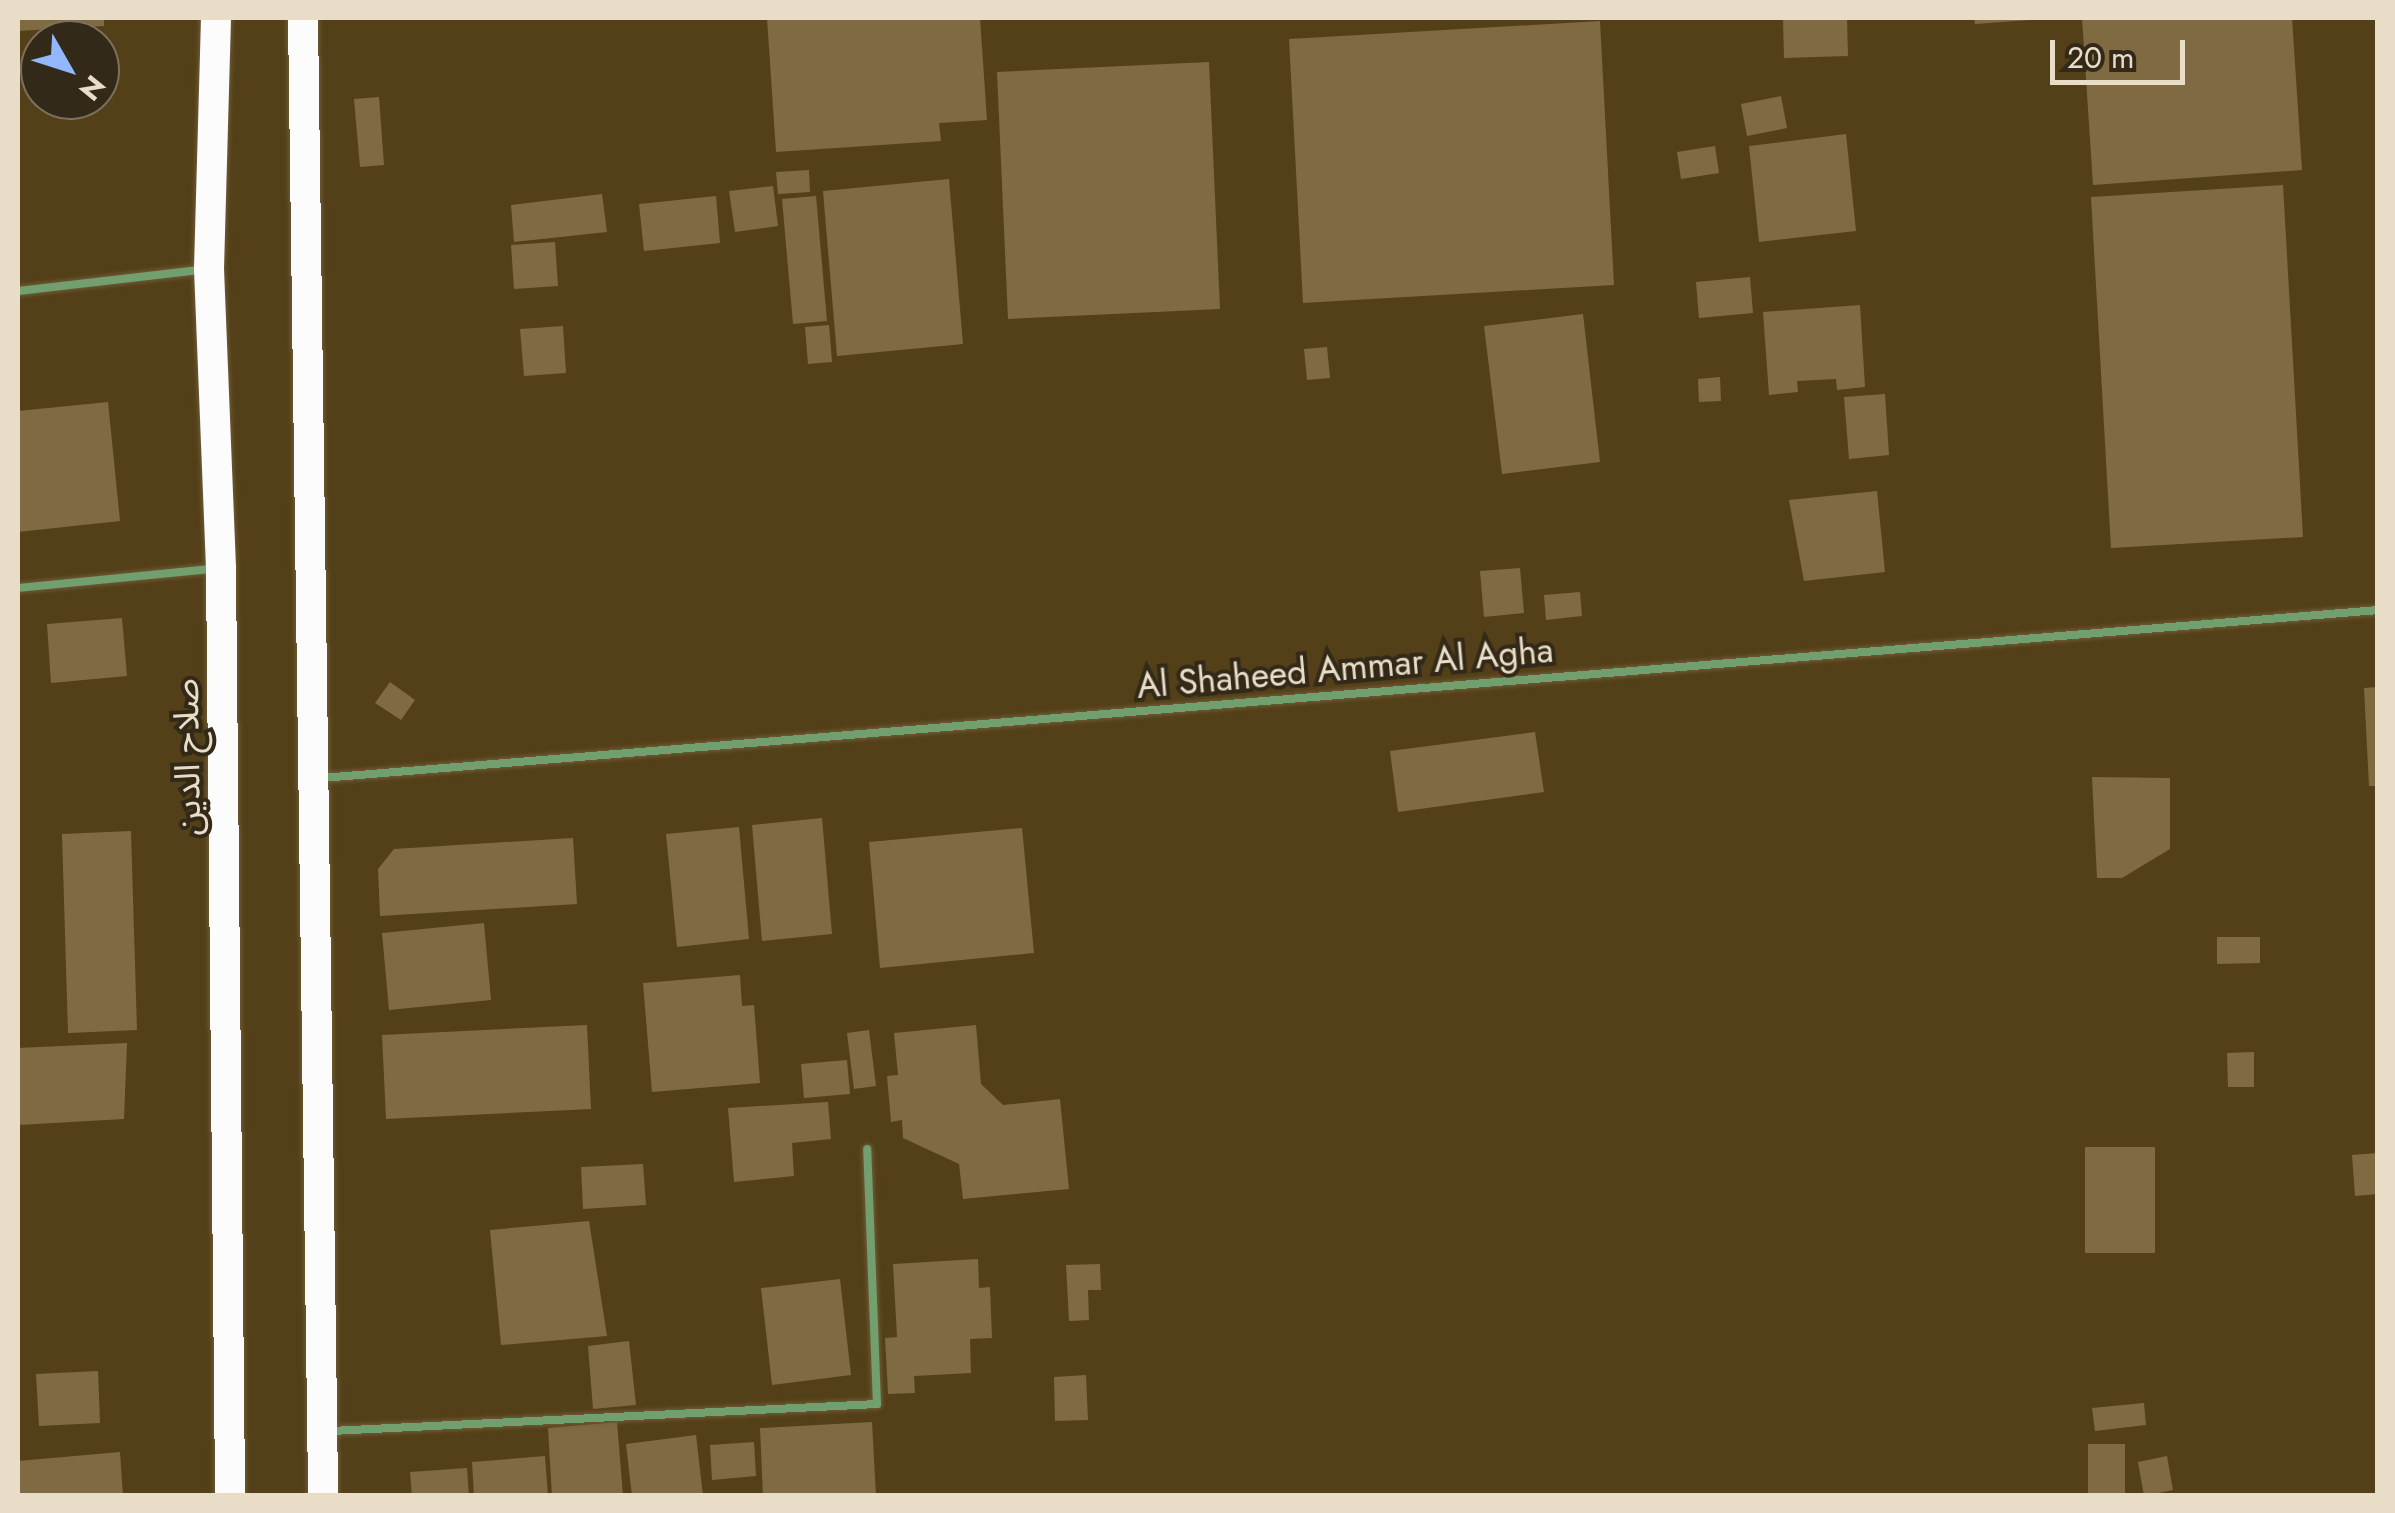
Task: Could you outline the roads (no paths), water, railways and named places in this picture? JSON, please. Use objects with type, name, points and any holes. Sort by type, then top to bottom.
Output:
[{"type":"highway","name":"صلاح الدين","points":[[216,18],[209,269],[221,568],[230,1496]]},
{"type":"highway","points":[[303,18],[317,778],[323,1496]]},
{"type":"lane","points":[[18,291],[209,269]]},
{"type":"lane","points":[[18,588],[221,568]]},
{"type":"lane","name":"Al Shaheed Ammar Al Agha","points":[[317,778],[2378,610]]},
{"type":"lane","points":[[322,1431],[876,1404],[868,1149]]}]
